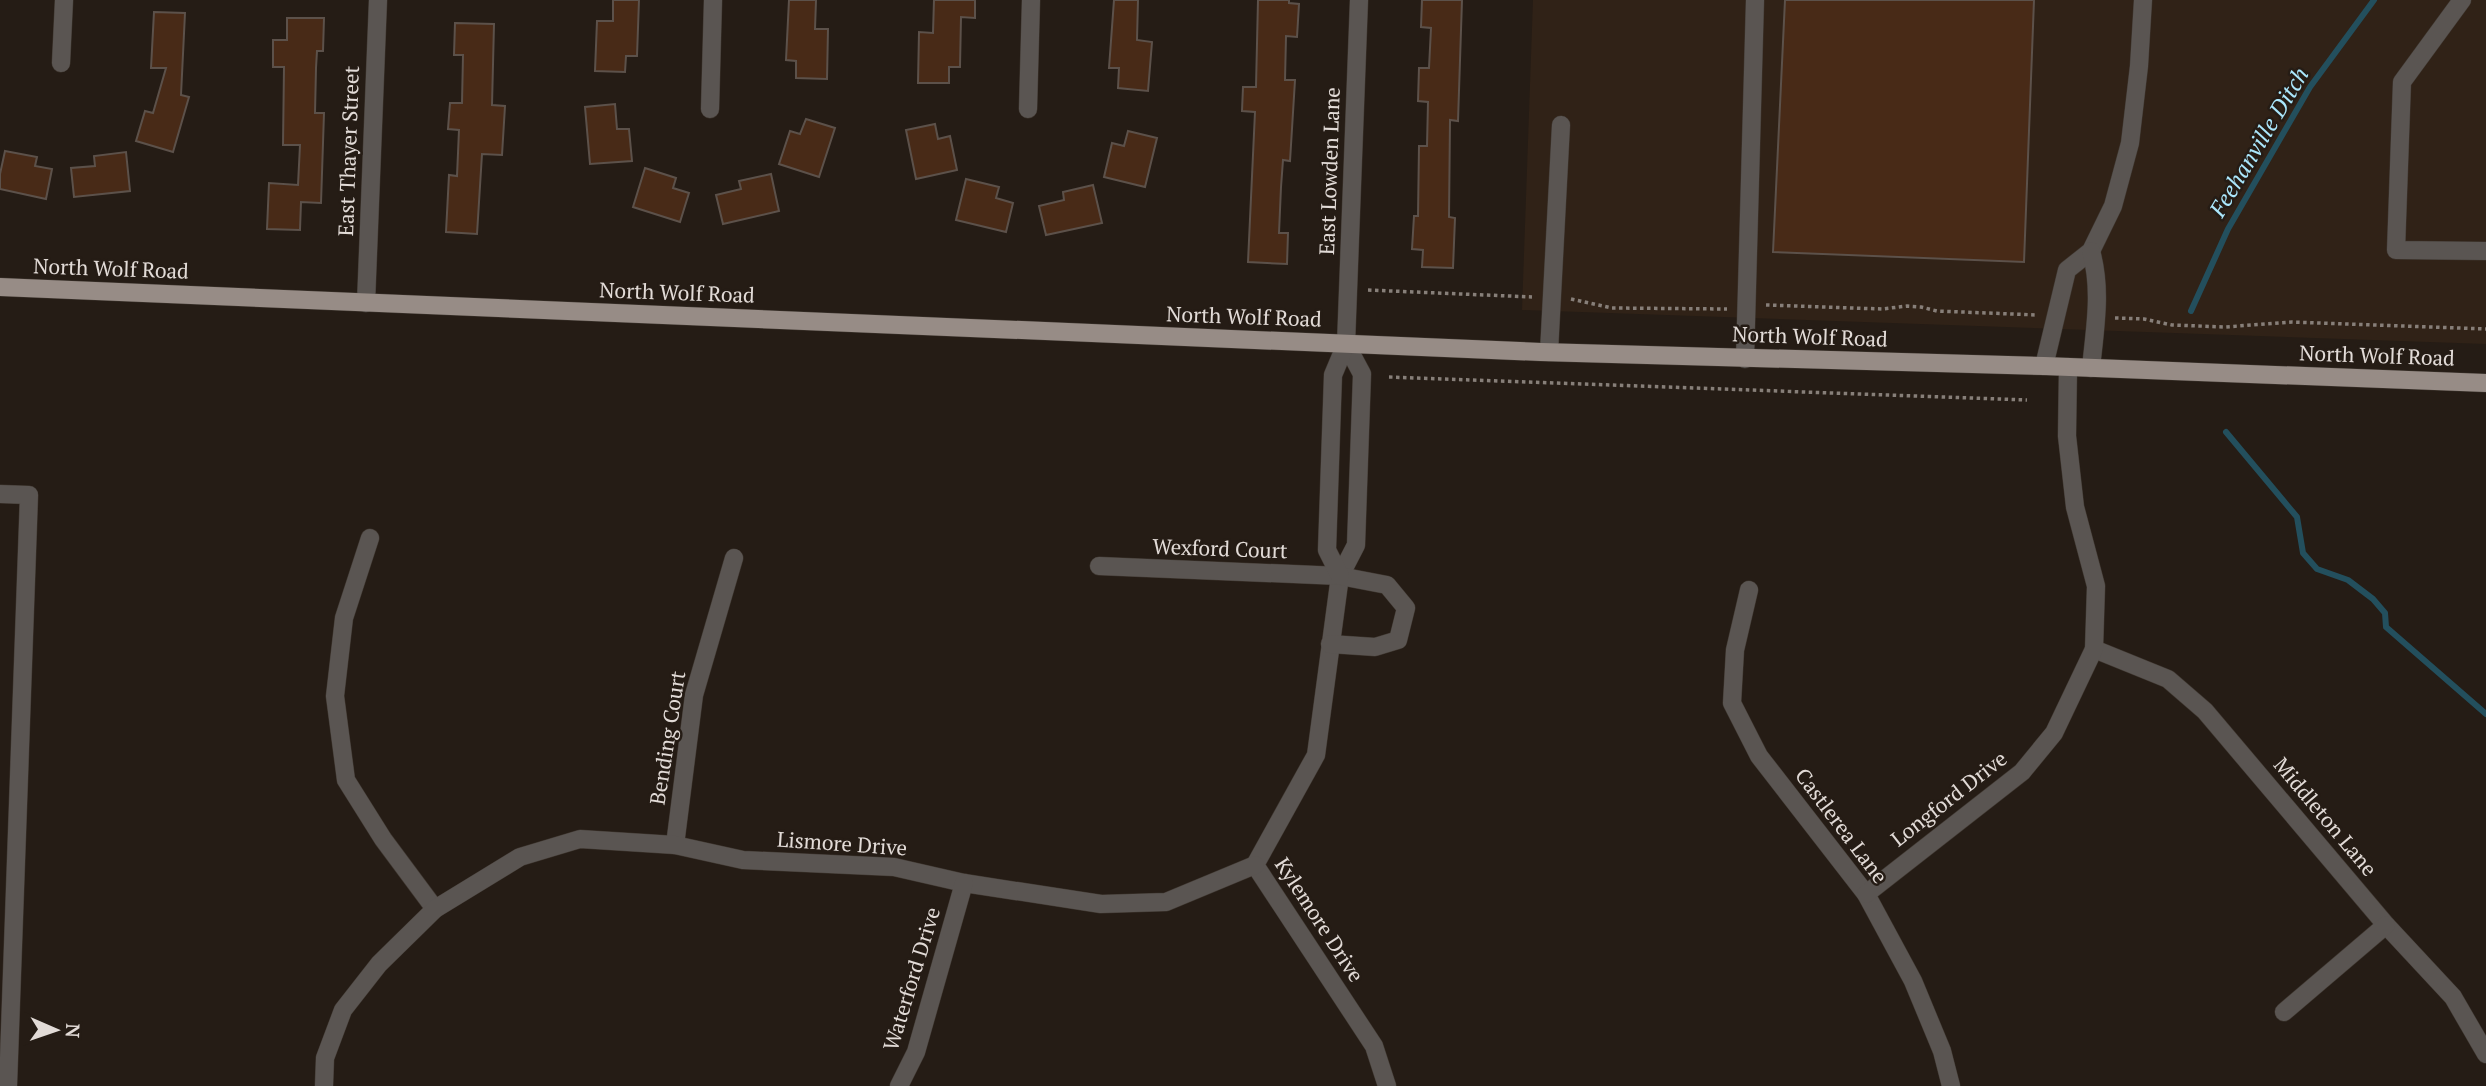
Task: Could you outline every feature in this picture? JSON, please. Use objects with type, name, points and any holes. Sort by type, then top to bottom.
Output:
[{"type":"main road","name":"North Wolf Road","points":[[0,288],[1549,352],[2045,366],[2486,383]]},
{"type":"street","points":[[61,63],[64,0]]},
{"type":"street","name":"East Thayer Street","points":[[366,303],[378,0]]},
{"type":"street","points":[[710,109],[713,0]]},
{"type":"street","points":[[1028,109],[1031,0]]},
{"type":"street","name":"East Lowden Lane","points":[[1346,344],[1359,0]]},
{"type":"street","points":[[1745,359],[1755,0]]},
{"type":"street","points":[[2045,366],[2067,270],[2091,251],[2113,206],[2130,143],[2140,65],[2143,0]]},
{"type":"street","points":[[2462,0],[2402,82],[2396,250],[2486,251]]},
{"type":"street","points":[[1549,352],[1561,125]]},
{"type":"street","points":[[2091,251],[2097,273],[2097,317],[2091,368]]},
{"type":"street","name":"Kylemore Drive","points":[[1340,576],[1328,550],[1332,374],[1346,344]]},
{"type":"street","name":"Kylemore Drive","points":[[1346,344],[1362,374],[1356,545],[1340,576],[1316,755],[1255,865],[1374,1046],[1387,1086]]},
{"type":"street","name":"Longford Drive","points":[[1866,894],[2022,772],[2054,733],[2094,649],[2096,586],[2075,506],[2067,436],[2068,367]]},
{"type":"street","points":[[0,494],[29,495],[8,1086]]},
{"type":"street","points":[[370,538],[344,618],[335,696],[346,780],[383,838],[435,909]]},
{"type":"street","name":"Bending Court","points":[[675,845],[694,695],[734,558]]},
{"type":"street","name":"Wexford Court","points":[[1099,566],[1340,576],[1387,584],[1406,608],[1398,640],[1375,647],[1330,644]]},
{"type":"street","name":"Castlerea Lane","points":[[1749,590],[1735,650],[1732,703],[1759,756],[1866,894],[1913,981],[1942,1051],[1951,1086]]},
{"type":"street","name":"Middleton Lane","points":[[2094,649],[2168,679],[2205,710],[2386,925],[2453,997],[2486,1054]]},
{"type":"street","name":"Lismore Drive","points":[[324,1086],[325,1058],[343,1010],[379,964],[435,909],[520,857],[580,839],[675,845],[743,860],[894,867],[964,883],[1101,904],[1166,902],[1255,865]]},
{"type":"street","name":"Waterford Drive","points":[[899,1086],[916,1052],[964,883]]},
{"type":"street","points":[[2284,1012],[2386,925]]},
{"type":"path","points":[[1367,290],[1552,297],[1612,308],[1693,310],[1767,305],[1882,310],[1908,306],[1937,312],[2056,315]]},
{"type":"path","points":[[2097,317],[2144,319],[2172,325],[2225,327],[2292,323],[2486,329]]},
{"type":"path","points":[[1389,377],[2027,400]]},
{"type":"shaded area","points":[[1533,0],[2486,0],[2486,344],[1522,310]]},
{"type":"building","points":[[613,0],[639,0],[637,56],[626,56],[625,72],[595,71],[597,21],[613,21]]},
{"type":"building","points":[[789,0],[816,0],[815,29],[828,29],[827,79],[796,78],[796,61],[786,60]]},
{"type":"building","points":[[934,0],[975,0],[975,18],[961,17],[960,67],[949,67],[949,83],[918,83],[919,32],[933,33]]},
{"type":"building","points":[[1114,0],[1138,0],[1137,40],[1152,42],[1148,91],[1118,88],[1119,68],[1109,68]]},
{"type":"building","points":[[1258,0],[1289,0],[1289,3],[1299,4],[1297,37],[1286,36],[1285,80],[1295,80],[1290,161],[1283,160],[1279,233],[1288,233],[1287,264],[1248,262],[1255,112],[1242,111],[1243,87],[1256,87]]},
{"type":"building","points":[[1422,0],[1462,0],[1458,121],[1450,120],[1449,217],[1455,218],[1453,268],[1422,267],[1423,250],[1412,249],[1414,216],[1418,216],[1419,146],[1427,146],[1428,102],[1418,101],[1419,68],[1429,68],[1431,28],[1421,27]]},
{"type":"building","points":[[1785,0],[2034,0],[2024,262],[1773,252]]},
{"type":"building","points":[[154,12],[185,13],[181,95],[189,97],[173,152],[136,141],[145,111],[153,113],[166,68],[151,68]]},
{"type":"building","points":[[287,18],[324,18],[323,51],[317,51],[315,113],[324,113],[321,203],[301,202],[300,230],[267,229],[269,183],[298,185],[300,145],[283,145],[284,67],[273,67],[273,40],[287,40]]},
{"type":"building","points":[[455,23],[494,24],[492,105],[505,106],[502,155],[482,154],[477,234],[446,232],[449,175],[457,176],[459,130],[448,129],[450,103],[462,103],[463,55],[454,55]]},
{"type":"building","points":[[615,104],[617,129],[629,129],[632,161],[590,164],[585,107]]},
{"type":"building","points":[[806,119],[835,128],[819,177],[779,164],[790,131],[800,134]]},
{"type":"building","points":[[935,124],[938,139],[950,136],[957,170],[916,179],[906,130]]},
{"type":"building","points":[[1128,131],[1157,138],[1145,187],[1104,177],[1112,143],[1124,146]]},
{"type":"building","points":[[5,151],[37,157],[35,166],[52,169],[46,199],[0,189]]},
{"type":"building","points":[[126,152],[130,191],[74,197],[71,168],[95,166],[94,156]]},
{"type":"building","points":[[645,168],[676,178],[673,188],[689,193],[680,222],[633,207]]},
{"type":"building","points":[[771,174],[779,211],[723,224],[716,195],[741,189],[739,181]]},
{"type":"building","points":[[966,179],[999,187],[996,198],[1013,203],[1006,232],[956,220]]},
{"type":"building","points":[[1093,185],[1102,223],[1046,235],[1039,206],[1064,200],[1063,192]]},
{"type":"waterway","name":"Feehanville Ditch","points":[[2191,311],[2228,229],[2310,87],[2374,0]]},
{"type":"waterway","name":"Feehanville Ditch","points":[[2226,432],[2297,517],[2303,553],[2317,569],[2348,580],[2373,599],[2385,613],[2386,627],[2486,714]]}]
